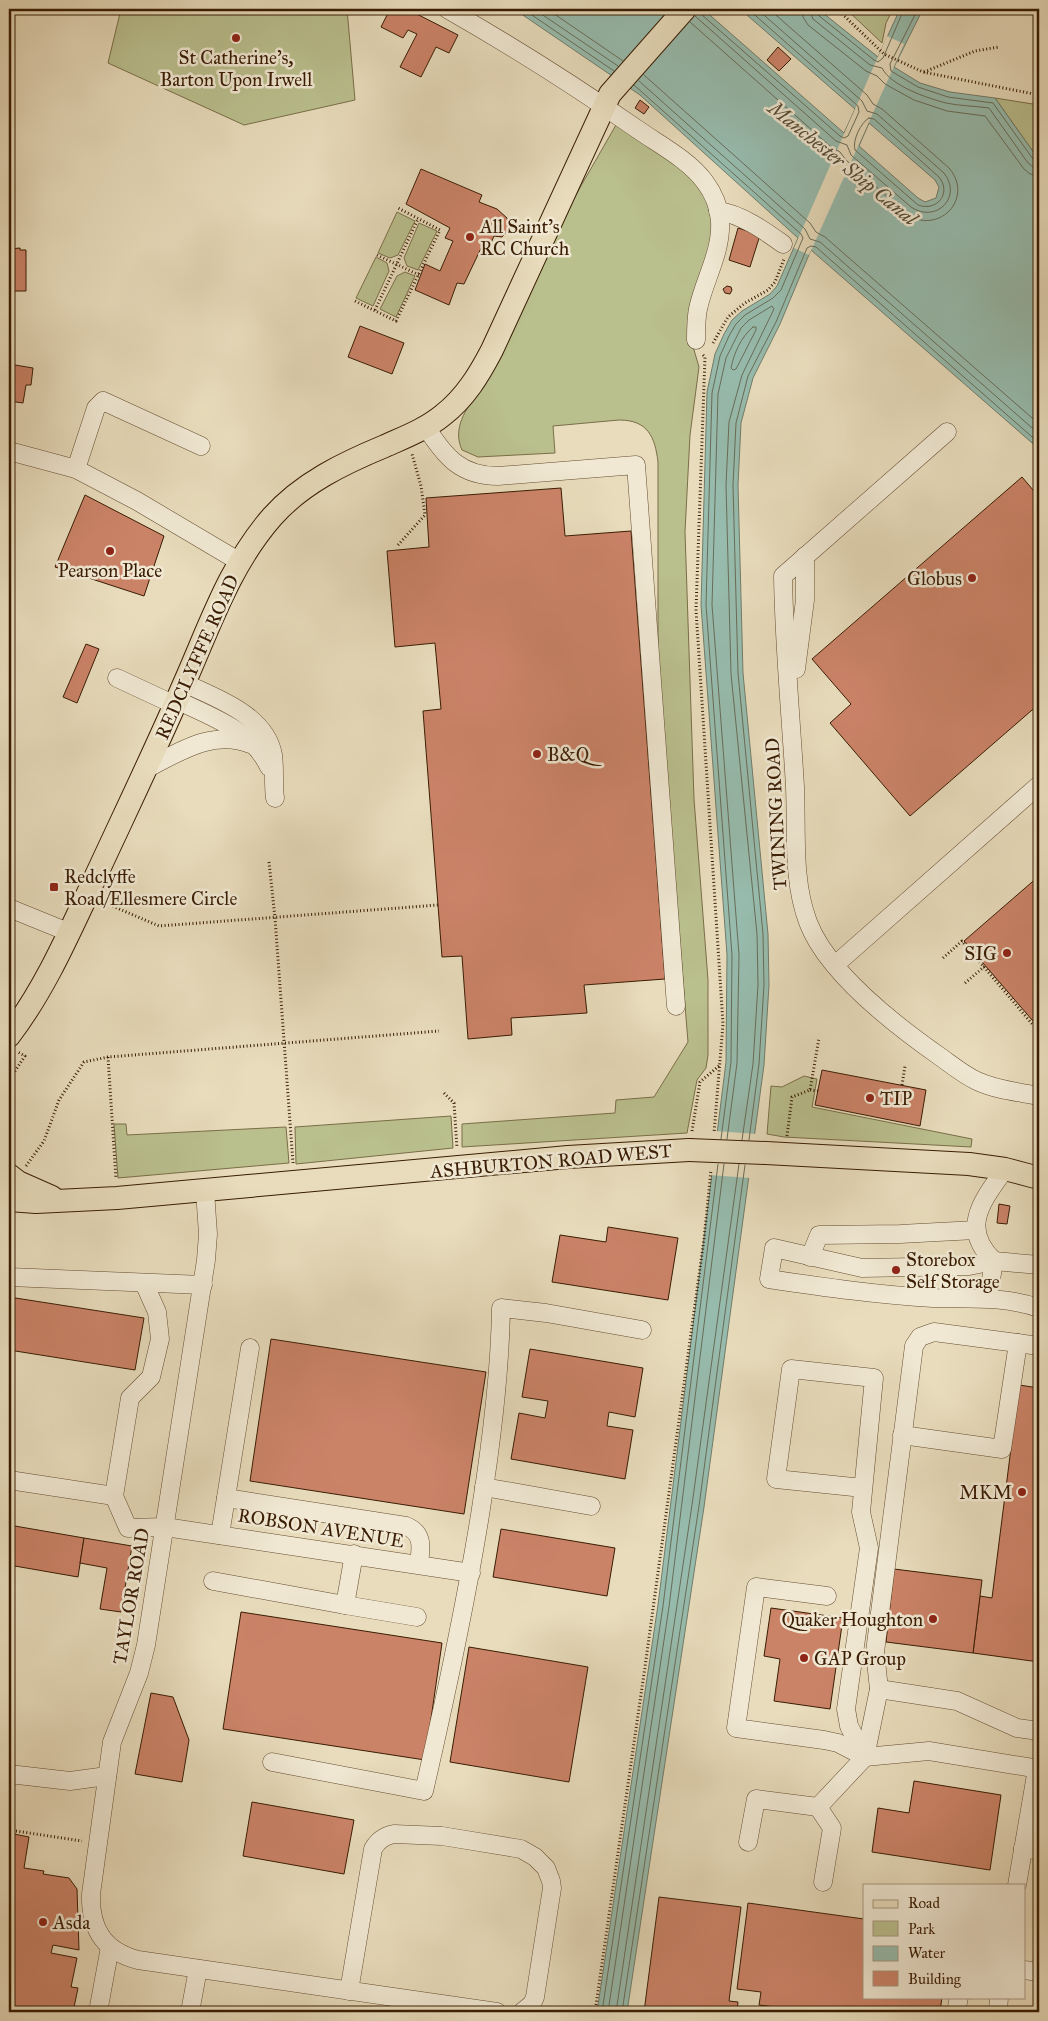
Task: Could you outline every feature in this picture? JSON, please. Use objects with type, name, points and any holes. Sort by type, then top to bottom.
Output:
[{"type":"main road","name":"REDCLYFFE ROAD","points":[[9,1036],[35,998],[86,896],[179,696],[215,608],[240,562],[272,516],[294,496],[313,482],[349,462],[416,432],[442,416],[469,389],[482,369],[608,101],[685,9]]},
{"type":"main road","name":"ASHBURTON ROAD WEST","points":[[12,1186],[62,1201],[205,1191],[568,1157],[689,1150],[969,1164],[1005,1169],[1039,1178]]},
{"type":"street","points":[[447,9],[608,101],[688,165],[705,182],[717,202],[720,221],[719,239],[698,309],[696,340]]},
{"type":"street","points":[[718,211],[734,216],[768,234],[785,248]]},
{"type":"street","points":[[76,470],[96,408],[102,401],[202,446]]},
{"type":"street","points":[[416,432],[439,446],[455,464],[476,474],[498,476],[636,465],[676,1006]]},
{"type":"street","points":[[790,704],[783,576],[947,432]]},
{"type":"street","points":[[9,451],[76,470],[137,501],[240,562]]},
{"type":"street","points":[[790,704],[806,600],[806,556]]},
{"type":"street","points":[[116,678],[179,696],[221,700],[253,722],[262,732],[273,753],[275,798]]},
{"type":"street","points":[[179,696],[243,734],[259,750],[273,776]]},
{"type":"street","name":"TWINING ROAD","points":[[790,704],[798,872],[802,903],[808,923],[817,941],[835,965],[882,1010],[924,1045],[963,1073],[991,1086],[1039,1096]]},
{"type":"street","points":[[146,769],[188,748],[211,740],[228,738],[240,740],[259,750]]},
{"type":"street","points":[[835,965],[1039,785]]},
{"type":"street","points":[[9,908],[68,932]]},
{"type":"street","points":[[994,1261],[979,1243],[976,1220],[979,1210],[1005,1169]]},
{"type":"street","name":"TAYLOR ROAD","points":[[205,1191],[208,1234],[202,1285],[146,1645],[139,1673],[116,1730],[107,1776],[90,1904],[95,1926],[101,1937],[110,1947],[132,1959],[497,2012]]},
{"type":"street","points":[[810,1257],[819,1235],[900,1234],[976,1230]]},
{"type":"street","points":[[1039,1265],[994,1261],[969,1266],[862,1268],[774,1248],[769,1279],[861,1292],[933,1298],[988,1298],[1039,1308]]},
{"type":"street","points":[[988,1298],[994,1261]]},
{"type":"street","points":[[9,1277],[202,1285]]},
{"type":"street","points":[[9,1480],[114,1496],[130,1398],[150,1377],[160,1338],[157,1312],[144,1283]]},
{"type":"street","points":[[272,1762],[424,1791],[455,1659],[471,1573],[497,1397],[501,1308],[546,1313],[642,1330]]},
{"type":"street","points":[[818,1807],[865,1757],[879,1689],[875,1652],[914,1346],[920,1337],[934,1332],[1039,1346]]},
{"type":"street","points":[[902,1434],[1002,1449],[1018,1343]]},
{"type":"street","points":[[220,1535],[250,1348]]},
{"type":"street","points":[[863,1488],[776,1479],[791,1369],[874,1378],[861,1512],[869,1548],[846,1709],[849,1726],[865,1757]]},
{"type":"street","points":[[484,1487],[591,1506]]},
{"type":"street","name":"ROBSON AVENUE","points":[[114,1496],[128,1528],[165,1526],[471,1573]]},
{"type":"street","points":[[226,1498],[406,1526],[416,1531],[422,1543],[420,1564]]},
{"type":"street","points":[[345,1605],[354,1554]]},
{"type":"street","points":[[213,1581],[418,1617]]},
{"type":"street","points":[[826,1596],[756,1587],[736,1728],[838,1743],[865,1757],[929,1752],[1038,1769],[1031,1850],[1017,1884]]},
{"type":"street","points":[[879,1689],[957,1701],[1017,1728],[1039,1731]]},
{"type":"street","points":[[9,1774],[70,1782],[107,1776]]},
{"type":"street","points":[[748,1842],[756,1799],[818,1807],[832,1828],[824,1882]]},
{"type":"street","points":[[349,1991],[365,1892],[373,1850],[376,1844],[387,1836],[442,1836],[515,1848],[535,1857],[546,1868],[552,1888],[535,1997],[532,2004],[522,2012]]},
{"type":"street","points":[[98,2012],[110,1947]]},
{"type":"street","points":[[190,2012],[198,1969]]},
{"type":"street","points":[[1026,1970],[1039,1972]]},
{"type":"street","points":[[956,2012],[959,1998]]},
{"type":"street","points":[[998,2012],[999,1998]]},
{"type":"path","points":[[837,9],[884,54],[923,72],[1039,95]]},
{"type":"path","points":[[923,72],[975,51],[999,47]]},
{"type":"path","points":[[355,301],[396,321],[440,230],[398,208]]},
{"type":"path","points":[[375,310],[418,219]]},
{"type":"path","points":[[714,1136],[723,1024],[696,610],[705,356],[728,317],[737,309],[768,290],[775,282],[785,248]]},
{"type":"path","points":[[376,255],[419,275]]},
{"type":"path","points":[[696,340],[699,353],[705,356]]},
{"type":"path","points":[[398,545],[425,515],[416,432]]},
{"type":"path","points":[[269,862],[275,918],[294,1182]]},
{"type":"path","points":[[86,896],[158,926],[438,905]]},
{"type":"path","points":[[943,958],[962,941],[1039,1032]]},
{"type":"path","points":[[965,983],[984,966]]},
{"type":"path","points":[[12,1186],[44,1141],[59,1100],[84,1062],[108,1057],[439,1031]]},
{"type":"path","points":[[810,1090],[819,1038]]},
{"type":"path","points":[[9,1080],[25,1056]]},
{"type":"path","points":[[108,1057],[117,1198]]},
{"type":"path","points":[[689,1150],[700,1082],[720,1064]]},
{"type":"path","points":[[902,1085],[906,1066]]},
{"type":"path","points":[[776,1153],[792,1097],[810,1090],[818,1091]]},
{"type":"path","points":[[444,1093],[454,1103],[456,1139]]},
{"type":"path","points":[[594,2012],[644,1677],[700,1268],[711,1164]]},
{"type":"path","points":[[9,1830],[88,1842]]},
{"type":"green space","points":[[121,9],[347,9],[355,100],[244,125],[108,63]]},
{"type":"green space","points":[[846,9],[893,9],[886,23],[882,43]]},
{"type":"green space","points":[[995,98],[1039,105],[1039,160]]},
{"type":"green space","points":[[616,125],[672,157],[703,189],[716,223],[692,343],[699,367],[690,435],[685,532],[694,799],[708,980],[708,1055],[706,1068],[697,1080],[687,1133],[462,1147],[462,1124],[615,1113],[616,1100],[654,1097],[688,1042],[658,672],[658,462],[655,445],[643,427],[637,423],[619,420],[553,426],[555,453],[478,457],[462,450],[459,442],[460,427],[465,412],[478,391],[574,198]]},
{"type":"green space","points":[[397,212],[415,221],[398,255],[390,258],[378,253]]},
{"type":"green space","points":[[419,223],[437,231],[418,270],[407,266],[404,258]]},
{"type":"green space","points":[[376,257],[387,263],[389,271],[373,306],[356,298]]},
{"type":"green space","points":[[405,272],[415,276],[396,317],[380,309],[397,276]]},
{"type":"green space","points":[[804,1076],[817,1079],[812,1107],[972,1139],[971,1147],[784,1137],[767,1134],[771,1086],[782,1087]]},
{"type":"green space","points":[[451,1116],[453,1148],[296,1164],[295,1127]]},
{"type":"green space","points":[[114,1124],[126,1124],[127,1135],[286,1127],[289,1163],[118,1178]]},
{"type":"water","name":"Manchester Ship Canal","points":[[514,9],[703,9],[844,133],[855,109],[740,9],[818,9],[878,57],[900,9],[923,9],[894,67],[920,83],[950,92],[995,98],[1039,160],[1039,449],[811,250],[780,324],[753,378],[741,423],[738,485],[743,673],[768,934],[769,985],[764,1065],[704,1507],[627,2012],[597,2012],[658,1605],[726,1062],[727,955],[701,605],[707,392],[715,354],[732,320],[742,311],[770,294],[777,286],[798,238],[640,95]],"holes":[[[869,123],[935,180],[939,187],[936,198],[925,202],[918,198],[859,146]]]},
{"type":"pier","points":[[887,36],[904,44],[809,255],[794,248]]},
{"type":"pier","points":[[715,1131],[757,1134],[751,1178],[709,1175]]},
{"type":"building","points":[[390,9],[407,9],[458,35],[449,53],[436,47],[421,77],[400,67],[417,34],[408,30],[403,38],[381,27]]},
{"type":"building","points":[[778,47],[791,59],[779,71],[767,60]]},
{"type":"building","points":[[640,100],[649,107],[644,114],[635,108]]},
{"type":"building","name":"All Saint's RC Church","points":[[421,169],[482,195],[479,202],[497,209],[507,218],[510,228],[502,237],[494,236],[491,243],[485,240],[464,284],[457,283],[449,305],[415,290],[425,264],[440,271],[453,241],[445,238],[450,228],[406,204]]},
{"type":"building","points":[[738,228],[760,235],[750,267],[729,260]]},
{"type":"building","points":[[20,248],[20,250],[26,250],[26,291],[9,291],[9,249]]},
{"type":"building","points":[[727,286],[731,287],[730,294],[725,293],[723,289]]},
{"type":"building","points":[[360,326],[404,343],[392,374],[348,357]]},
{"type":"building","points":[[9,364],[33,368],[31,385],[26,385],[23,403],[9,401]]},
{"type":"building","name":"Globus","points":[[1022,477],[1039,497],[1039,704],[910,816],[830,723],[851,704],[812,659]]},
{"type":"building","name":"B&Q","points":[[561,488],[565,536],[631,531],[665,979],[584,985],[587,1013],[511,1018],[512,1035],[468,1039],[462,956],[442,957],[423,711],[441,709],[435,643],[395,647],[387,551],[429,547],[426,498]]},
{"type":"building","name":"Pearson Place","points":[[85,495],[164,536],[144,596],[55,567]]},
{"type":"building","points":[[86,644],[99,649],[77,703],[63,697]]},
{"type":"building","name":"SIG","points":[[1039,876],[1039,1028],[964,941]]},
{"type":"building","name":"TIP","points":[[822,1070],[926,1090],[920,1126],[815,1105]]},
{"type":"building","points":[[999,1204],[1010,1206],[1007,1224],[997,1223]]},
{"type":"building","points":[[608,1227],[678,1238],[668,1300],[552,1282],[560,1235],[606,1242]]},
{"type":"building","points":[[9,1297],[144,1318],[135,1370],[9,1350]]},
{"type":"building","points":[[271,1339],[486,1372],[464,1514],[250,1481]]},
{"type":"building","points":[[530,1349],[643,1368],[635,1417],[609,1412],[607,1426],[633,1430],[625,1479],[511,1459],[519,1413],[545,1418],[548,1401],[522,1397]]},
{"type":"building","name":"MKM","points":[[1019,1385],[1039,1388],[1039,1662],[973,1653],[980,1596],[992,1598]]},
{"type":"building","points":[[9,1525],[84,1538],[78,1577],[9,1565]]},
{"type":"building","points":[[501,1529],[615,1548],[607,1596],[493,1577]]},
{"type":"building","points":[[84,1538],[132,1546],[121,1612],[100,1609],[107,1568],[80,1563]]},
{"type":"building","name":"Quaker Houghton","points":[[894,1569],[982,1580],[973,1653],[886,1642]]},
{"type":"building","name":"GAP Group","points":[[771,1608],[843,1618],[830,1709],[774,1701],[780,1659],[764,1656]]},
{"type":"building","points":[[241,1612],[442,1643],[425,1760],[223,1729]]},
{"type":"building","points":[[469,1647],[588,1667],[569,1782],[450,1762]]},
{"type":"building","points":[[151,1693],[173,1697],[189,1740],[182,1782],[135,1774]]},
{"type":"building","points":[[914,1781],[1001,1795],[990,1870],[872,1852],[878,1808],[909,1813]]},
{"type":"building","points":[[252,1802],[354,1820],[344,1874],[243,1856]]},
{"type":"building","name":"Asda","points":[[9,1833],[29,1837],[24,1868],[44,1871],[43,1874],[69,1878],[77,1889],[79,1950],[53,1945],[51,1953],[77,1958],[71,1987],[78,1988],[73,2012],[52,2012],[51,2010],[46,2012],[9,2012]]},
{"type":"building","points":[[659,1897],[741,1907],[729,2001],[738,2002],[737,2012],[644,2012]]},
{"type":"building","points":[[748,1903],[863,1919],[863,1998],[942,1998],[940,2012],[814,2012],[759,2005],[761,1992],[737,1989]]},
{"type":"place","name":"St Catherine's, Barton Upon Irwell","points":[[236,38]]},
{"type":"place","name":"All Saint's RC Church","points":[[470,237]]},
{"type":"place","name":"Pearson Place","points":[[110,551]]},
{"type":"place","name":"Globus","points":[[972,578]]},
{"type":"place","name":"B&Q","points":[[537,754]]},
{"type":"place","name":"Redclyffe Road/Ellesmere Circle","points":[[54,887]]},
{"type":"place","name":"SIG","points":[[1007,953]]},
{"type":"place","name":"TIP","points":[[870,1098]]},
{"type":"place","name":"Storebox Self Storage","points":[[896,1270]]},
{"type":"place","name":"MKM","points":[[1022,1492]]},
{"type":"place","name":"Quaker Houghton","points":[[933,1619]]},
{"type":"place","name":"GAP Group","points":[[804,1658]]},
{"type":"place","name":"Asda","points":[[43,1922]]}]
